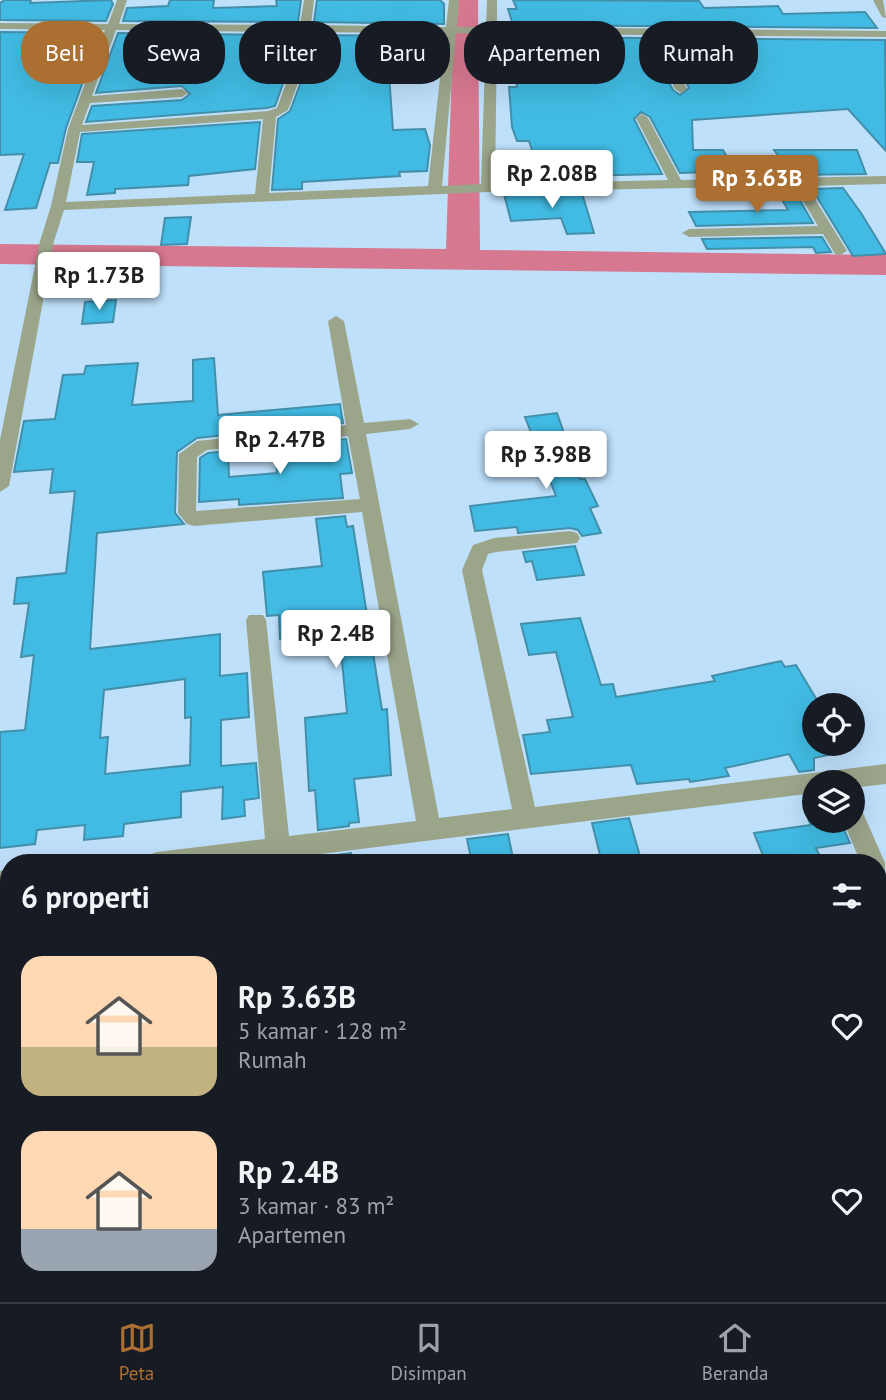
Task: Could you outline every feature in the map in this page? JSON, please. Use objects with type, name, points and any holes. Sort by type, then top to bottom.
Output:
[{"type":"street","points":[[0,486],[47,241],[58,206],[74,129],[122,0]]},
{"type":"street","points":[[306,21],[309,0]]},
{"type":"street","points":[[437,189],[454,0]]},
{"type":"street","points":[[487,21],[492,0]]},
{"type":"street","points":[[878,0],[886,15]]},
{"type":"street","points":[[0,26],[239,27]]},
{"type":"street","points":[[341,29],[464,30]]},
{"type":"street","points":[[758,33],[886,34]]},
{"type":"street","points":[[74,129],[270,115],[284,108],[292,84]]},
{"type":"street","points":[[481,188],[484,84]]},
{"type":"street","points":[[678,84],[681,89]]},
{"type":"street","points":[[86,100],[181,93]]},
{"type":"street","points":[[262,197],[270,115]]},
{"type":"street","points":[[642,118],[677,185]]},
{"type":"street","points":[[58,206],[437,189],[886,180]]},
{"type":"street","points":[[798,182],[840,251]]},
{"type":"street","points":[[689,233],[827,230]]},
{"type":"street","points":[[335,321],[430,831]]},
{"type":"street","points":[[369,505],[194,519],[187,513],[185,489],[188,454],[194,449],[410,424]]},
{"type":"street","points":[[526,819],[472,570],[480,551],[494,545],[570,538]]},
{"type":"street","points":[[256,620],[278,848]]},
{"type":"street","points":[[865,777],[886,774]]},
{"type":"street","points":[[244,854],[802,784]]},
{"type":"street","points":[[860,833],[869,854]]},
{"type":"building","points":[[5,0],[31,0],[30,3],[111,0],[113,4],[106,21],[0,20],[0,3]]},
{"type":"building","points":[[170,0],[214,0],[213,8],[277,6],[276,0],[301,0],[298,21],[123,21],[127,8],[168,6]]},
{"type":"building","points":[[317,0],[440,0],[444,4],[444,21],[314,21]]},
{"type":"building","points":[[513,0],[699,1],[704,8],[778,6],[783,14],[865,12],[877,28],[758,27],[758,21],[639,21],[639,26],[625,26],[625,21],[512,21],[508,9],[517,9]]},
{"type":"building","points":[[0,32],[21,32],[21,84],[82,84],[66,128],[58,163],[50,163],[36,208],[5,210],[24,154],[0,155]]},
{"type":"building","points":[[118,33],[123,33],[123,84],[225,84],[225,34],[239,35],[239,84],[283,84],[275,106],[267,108],[86,122],[92,106],[182,100],[190,94],[182,86],[96,93],[99,84],[109,84],[109,58]]},
{"type":"building","points":[[341,35],[355,35],[355,84],[390,84],[393,130],[425,129],[430,145],[427,171],[399,172],[400,176],[302,182],[302,189],[272,190],[278,119],[290,111],[300,84],[341,84]]},
{"type":"building","points":[[625,38],[639,38],[639,84],[670,84],[680,95],[689,88],[687,84],[758,84],[758,39],[885,40],[886,151],[848,109],[692,120],[693,150],[723,150],[735,171],[680,173],[650,117],[641,112],[634,119],[662,174],[576,176],[577,179],[542,180],[529,141],[517,141],[512,127],[509,87],[517,87],[516,84],[625,84]]},
{"type":"building","points":[[260,122],[255,169],[189,176],[188,185],[115,189],[115,193],[87,195],[94,162],[77,162],[82,134]]},
{"type":"building","points":[[774,150],[857,150],[866,174],[793,175]]},
{"type":"building","points":[[843,188],[886,254],[853,256],[812,189]]},
{"type":"building","points":[[794,190],[813,223],[696,226],[689,212],[788,210],[777,191]]},
{"type":"building","points":[[582,193],[594,233],[567,234],[561,218],[511,221],[504,194]]},
{"type":"building","points":[[191,217],[187,244],[161,245],[165,218]]},
{"type":"building","points":[[822,237],[831,252],[816,253],[813,247],[707,249],[702,239]]},
{"type":"building","points":[[116,300],[113,322],[82,324],[85,302]]},
{"type":"building","points":[[214,358],[218,415],[340,404],[343,423],[197,438],[177,452],[175,513],[184,524],[97,533],[90,649],[220,634],[220,676],[247,673],[249,717],[221,720],[221,766],[256,763],[259,798],[244,800],[245,816],[222,819],[223,787],[181,792],[181,817],[124,824],[123,836],[84,840],[85,825],[37,830],[35,844],[0,848],[0,732],[25,730],[34,655],[21,657],[29,603],[14,604],[17,578],[66,573],[75,491],[50,493],[53,469],[14,472],[24,421],[55,419],[63,375],[84,374],[86,366],[138,363],[132,405],[193,401],[193,360]],"holes":[[[185,679],[185,718],[191,717],[190,765],[105,774],[108,737],[100,738],[104,690]]]},
{"type":"building","points":[[557,413],[580,479],[585,479],[598,506],[590,508],[601,533],[582,536],[578,530],[570,528],[518,533],[517,527],[475,531],[470,506],[556,496],[525,417]]},
{"type":"building","points":[[346,439],[352,473],[340,474],[343,498],[239,505],[239,499],[199,502],[200,458],[208,453],[228,451],[229,477],[277,473],[275,446]]},
{"type":"building","points":[[345,516],[347,527],[353,526],[382,710],[387,709],[391,775],[354,779],[359,822],[318,830],[315,790],[309,791],[305,718],[347,713],[341,651],[305,655],[304,637],[280,639],[279,615],[267,616],[263,572],[322,566],[316,519]]},
{"type":"building","points":[[575,546],[584,575],[537,580],[532,561],[526,562],[523,552]]},
{"type":"building","points":[[580,618],[601,685],[613,684],[616,697],[715,681],[712,676],[781,661],[785,667],[796,665],[813,693],[802,693],[802,756],[823,756],[814,758],[814,770],[799,772],[789,754],[725,768],[729,776],[690,782],[689,779],[637,784],[631,765],[531,774],[523,735],[550,732],[547,720],[573,717],[556,652],[529,655],[521,624]]},
{"type":"building","points":[[629,818],[639,854],[600,854],[592,823]]},
{"type":"building","points":[[802,826],[802,833],[845,833],[850,843],[816,848],[819,854],[762,854],[754,833]]},
{"type":"building","points":[[508,834],[512,854],[470,854],[467,839]]},
{"type":"waterway","points":[[463,259],[466,0]]},
{"type":"waterway","points":[[0,254],[886,265]]}]
